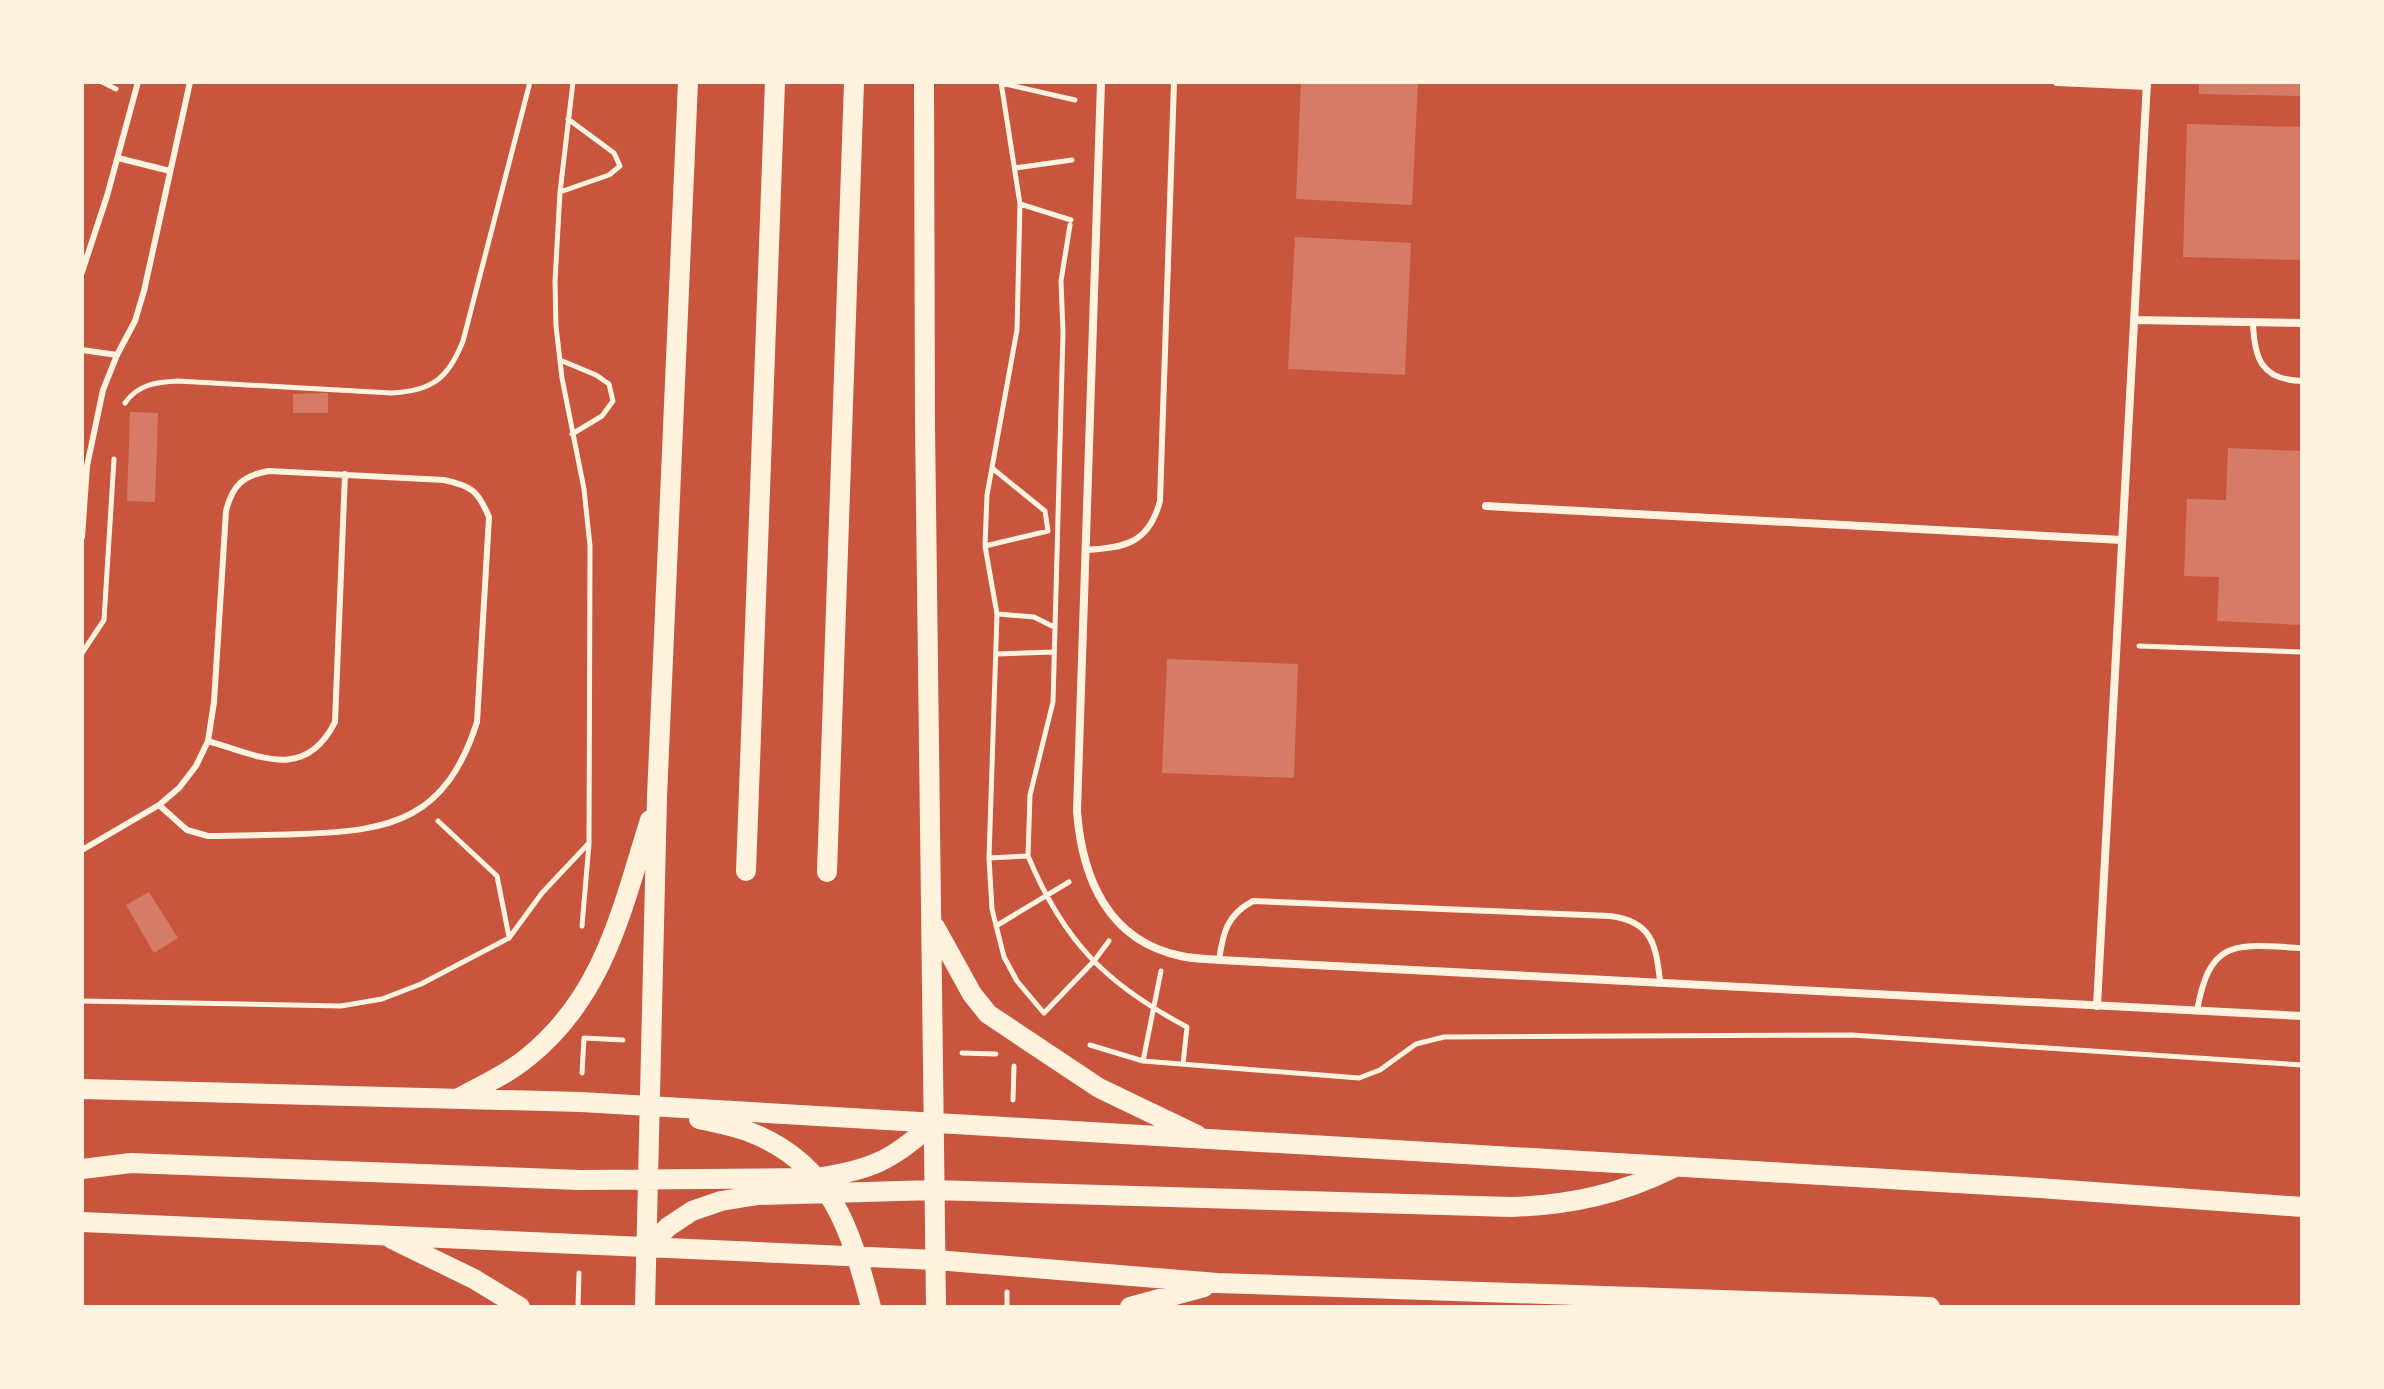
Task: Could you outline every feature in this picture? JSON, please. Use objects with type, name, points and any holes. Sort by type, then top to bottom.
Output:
[{"type":"main road","points":[[645,1307],[657,797],[688,82]]},
{"type":"main road","points":[[746,871],[775,82]]},
{"type":"main road","points":[[827,872],[854,82]]},
{"type":"main road","points":[[924,82],[936,1307]]},
{"type":"main road","points":[[459,1099],[526,1059],[554,1034],[575,1009],[598,971],[617,927],[657,797]]},
{"type":"main road","points":[[933,923],[972,994],[988,1014],[1099,1088],[1207,1140]]},
{"type":"main road","points":[[82,1089],[581,1102],[2024,1187],[2302,1207]]},
{"type":"main road","points":[[651,1107],[751,1132],[797,1159],[823,1186],[857,1257],[871,1307]]},
{"type":"main road","points":[[648,1247],[668,1227],[692,1211],[721,1201],[823,1186],[904,1150],[933,1123]]},
{"type":"main road","points":[[82,1169],[131,1163],[649,1182],[1512,1207],[1553,1206],[1605,1197],[1677,1167]]},
{"type":"main road","points":[[82,1222],[936,1260],[1217,1283],[1930,1307]]},
{"type":"main road","points":[[384,1236],[474,1279],[520,1307]]},
{"type":"main road","points":[[1130,1307],[1217,1283]]},
{"type":"street","points":[[1101,82],[1077,811],[1079,839],[1087,871],[1101,901],[1122,924],[1149,945],[1181,956],[1219,960],[2302,1016]]},
{"type":"street","points":[[2057,82],[2147,84],[2097,1006]]},
{"type":"street","points":[[2134,320],[2302,323]]},
{"type":"street","points":[[1486,506],[2122,540]]},
{"type":"lane","points":[[82,272],[138,82]]},
{"type":"lane","points":[[82,537],[87,466],[103,390],[135,321],[144,291],[190,82]]},
{"type":"lane","points":[[1086,550],[1110,549],[1128,544],[1144,534],[1155,519],[1160,501],[1174,82]]},
{"type":"lane","points":[[118,158],[170,171]]},
{"type":"lane","points":[[2253,322],[2256,355],[2262,365],[2273,375],[2289,381],[2302,381]]},
{"type":"lane","points":[[82,350],[117,355]]},
{"type":"lane","points":[[82,452],[87,466]]},
{"type":"lane","points":[[82,850],[159,805],[188,777],[208,741],[214,702],[226,511],[230,495],[239,482],[253,474],[269,471],[444,480],[465,484],[481,497],[489,517],[477,722],[468,750],[454,775],[436,796],[384,826],[354,832],[208,836],[187,830],[159,805]]},
{"type":"lane","points":[[208,741],[287,762],[308,756],[325,742],[335,722],[345,474]]},
{"type":"lane","points":[[1219,960],[1223,933],[1229,919],[1239,908],[1253,901],[1610,916],[1626,918],[1640,926],[1651,938],[1657,951],[1660,981]]},
{"type":"lane","points":[[2197,1011],[2202,984],[2208,969],[2218,957],[2235,948],[2302,948]]},
{"type":"path","points":[[118,413],[132,393],[154,383],[178,381],[391,393],[416,391],[438,381],[454,364],[463,341],[530,82]]},
{"type":"path","points":[[82,1001],[341,1006],[382,999],[421,984],[509,938],[542,893],[589,843],[590,546],[584,489],[560,360],[555,281],[560,192],[574,82]]},
{"type":"path","points":[[1054,1022],[1017,981],[1004,957],[992,909],[989,858],[997,614],[985,546],[987,495],[1017,330],[1020,204],[1001,82],[1075,100]]},
{"type":"path","points":[[1074,115],[1075,91]]},
{"type":"path","points":[[560,192],[609,175],[620,166],[614,153],[568,119]]},
{"type":"path","points":[[1072,175],[1073,145]]},
{"type":"path","points":[[1015,168],[1072,160]]},
{"type":"path","points":[[1020,204],[1071,220]]},
{"type":"path","points":[[1072,205],[1061,281],[1063,332],[1053,702],[1030,795],[1028,856],[1045,897],[1073,938],[1094,961],[1128,992],[1187,1027],[1183,1064]]},
{"type":"path","points":[[560,360],[609,384],[613,401],[602,416],[572,434]]},
{"type":"path","points":[[82,653],[104,620],[115,451]]},
{"type":"path","points":[[985,546],[1048,531],[1045,511],[992,468]]},
{"type":"path","points":[[997,614],[1034,617],[1054,627]]},
{"type":"path","points":[[2116,645],[2302,652]]},
{"type":"path","points":[[997,654],[1053,652]]},
{"type":"path","points":[[422,806],[497,876],[509,938]]},
{"type":"path","points":[[989,858],[1028,856]]},
{"type":"path","points":[[996,926],[1087,871]]},
{"type":"path","points":[[1044,1013],[1094,961],[1122,924]]},
{"type":"path","points":[[1143,1061],[1165,951]]},
{"type":"path","points":[[1079,1040],[1107,1052],[1143,1061],[1359,1078],[1380,1070],[1416,1044],[1444,1037],[1852,1035],[2302,1065]]},
{"type":"path","points":[[581,1102],[584,1038],[652,1041]]},
{"type":"path","points":[[934,1052],[1001,1054]]},
{"type":"path","points":[[1012,1129],[1015,1055]]},
{"type":"building","points":[[1301,82],[1418,82],[1412,205],[1296,199]]},
{"type":"building","points":[[2199,82],[2302,82],[2302,96],[2199,94]]},
{"type":"building","points":[[2187,124],[2302,127],[2302,260],[2183,257]]},
{"type":"building","points":[[1295,237],[1411,243],[1405,375],[1288,369]]},
{"type":"building","points":[[328,393],[328,413],[293,413],[293,394]]},
{"type":"building","points":[[130,412],[158,413],[155,502],[127,501]]},
{"type":"building","points":[[2228,448],[2302,451],[2302,625],[2217,621],[2219,577],[2184,576],[2187,499],[2226,500]]},
{"type":"building","points":[[1167,659],[1298,664],[1294,778],[1162,773]]},
{"type":"building","points":[[149,892],[178,938],[154,953],[126,905]]}]
